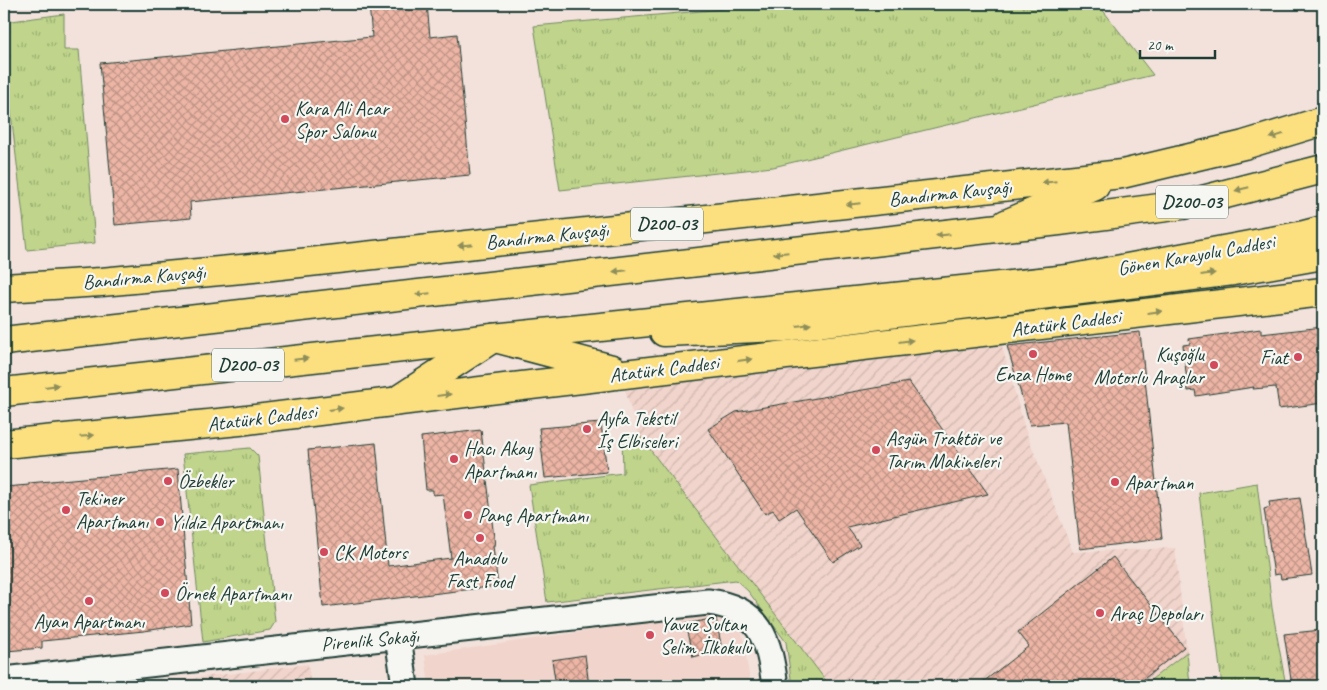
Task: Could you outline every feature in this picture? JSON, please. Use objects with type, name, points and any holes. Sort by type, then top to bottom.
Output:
[{"type":"main road","name":"Bandırma Kavşağı","points":[[4,288],[101,282],[283,264],[1122,174],[1244,145],[1323,121]]},
{"type":"main road","name":"D200-03","points":[[4,341],[991,230],[1183,204],[1323,168]]},
{"type":"main road","name":"D200-03","points":[[991,230],[1122,174]]},
{"type":"main road","name":"Gönen Karayolu Caddesi","points":[[493,338],[1068,279],[1323,230]]},
{"type":"main road","points":[[396,401],[493,338],[784,328],[1233,271],[1323,255]]},
{"type":"main road","name":"Atatürk Caddesi","points":[[4,444],[239,421],[1323,292]]},
{"type":"main road","name":"D200-03","points":[[4,392],[493,338]]},
{"type":"main road","points":[[493,338],[628,374]]},
{"type":"street","name":"Pirenlik Sokağı","points":[[4,680],[708,602],[720,603],[736,609],[747,616],[758,627],[766,641],[771,658],[775,686]]},
{"type":"street","points":[[398,637],[405,686]]},
{"type":"shaded area","points":[[1000,339],[1025,429],[1073,552],[1175,548],[1187,652],[1143,686],[965,686],[959,680],[950,686],[830,686],[639,435],[625,390]]},
{"type":"shaded area","name":"Yavuz Sultan Selim İlkokulu","points":[[729,610],[739,616],[751,686],[429,686],[425,655]]},
{"type":"shaded area","points":[[308,664],[311,686],[146,686],[146,684]]},
{"type":"green space","points":[[780,4],[1098,4],[1153,75],[773,167],[560,190],[534,26]]},
{"type":"green space","points":[[64,14],[64,50],[79,50],[95,243],[27,250],[6,70],[4,70],[4,22]]},
{"type":"green space","points":[[622,435],[639,435],[830,686],[792,686],[786,642],[748,591],[736,580],[547,602],[529,485],[623,473]]},
{"type":"green space","points":[[250,448],[258,456],[275,622],[270,630],[203,642],[183,454]]},
{"type":"green space","points":[[1257,483],[1272,608],[1286,686],[1222,686],[1199,493]]},
{"type":"green space","points":[[1187,652],[1190,686],[1143,686]]},
{"type":"building","name":"Kara Ali Acar Spor Salonu","points":[[369,4],[427,4],[430,37],[457,34],[470,175],[190,202],[191,218],[115,225],[100,63],[372,37]]},
{"type":"building","points":[[1323,327],[1323,403],[1279,409],[1276,387],[1253,389],[1254,387],[1196,396],[1195,390],[1188,391],[1183,345],[1190,344],[1189,339],[1261,329],[1261,334]]},
{"type":"building","name":"Apartman","points":[[1140,332],[1162,539],[1080,549],[1066,422],[1030,425],[1007,346]]},
{"type":"building","name":"Asgün Traktör ve Tarım Makineleri","points":[[909,382],[988,494],[847,527],[860,545],[833,562],[796,508],[779,519],[773,510],[765,514],[708,429],[736,412]]},
{"type":"building","points":[[601,423],[607,472],[545,478],[539,428]]},
{"type":"building","points":[[481,430],[498,586],[323,607],[308,450],[376,443],[388,566],[451,558],[443,494],[433,495],[433,490],[426,490],[421,437]]},
{"type":"building","points":[[178,469],[191,624],[144,631],[42,641],[42,648],[6,651],[6,646],[4,646],[4,487]]},
{"type":"building","points":[[1300,498],[1312,575],[1281,579],[1280,574],[1274,575],[1264,509],[1270,507],[1269,502]]},
{"type":"building","name":"Araç Depoları","points":[[1113,557],[1184,647],[1135,686],[978,686],[1029,646],[1018,632]]},
{"type":"building","points":[[716,618],[722,650],[693,657],[685,624]]},
{"type":"building","points":[[1321,630],[1323,686],[1292,686],[1284,634]]},
{"type":"building","points":[[585,655],[589,686],[556,686],[552,660]]},
{"type":"place","name":"Kara Ali Acar Spor Salonu","points":[[285,119]]},
{"type":"place","name":"Enza Home","points":[[1033,354]]},
{"type":"place","name":"Fiat","points":[[1298,357]]},
{"type":"place","name":"Kuşoğlu Motorlu Araçlar","points":[[1214,365]]},
{"type":"place","name":"Ayfa Tekstil İş Elbiseleri","points":[[587,429]]},
{"type":"place","name":"Asgün Traktör ve Tarım Makineleri","points":[[876,450]]},
{"type":"place","name":"Hacı Akay Apartmanı","points":[[454,459]]},
{"type":"place","name":"Özbekler","points":[[168,481]]},
{"type":"place","name":"Apartman","points":[[1115,482]]},
{"type":"place","name":"Tekiner Apartmanı","points":[[66,510]]},
{"type":"place","name":"Panç Apartmanı","points":[[468,515]]},
{"type":"place","name":"Yıldız Apartmanı","points":[[160,522]]},
{"type":"place","name":"Anadolu Fast Food","points":[[480,538]]},
{"type":"place","name":"CK Motors","points":[[324,552]]},
{"type":"place","name":"Örnek Apartmanı","points":[[165,593]]},
{"type":"place","name":"Ayan Apartmanı","points":[[89,601]]},
{"type":"place","name":"Araç Depoları","points":[[1100,613]]},
{"type":"place","name":"Yavuz Sultan Selim İlkokulu","points":[[650,635]]}]
